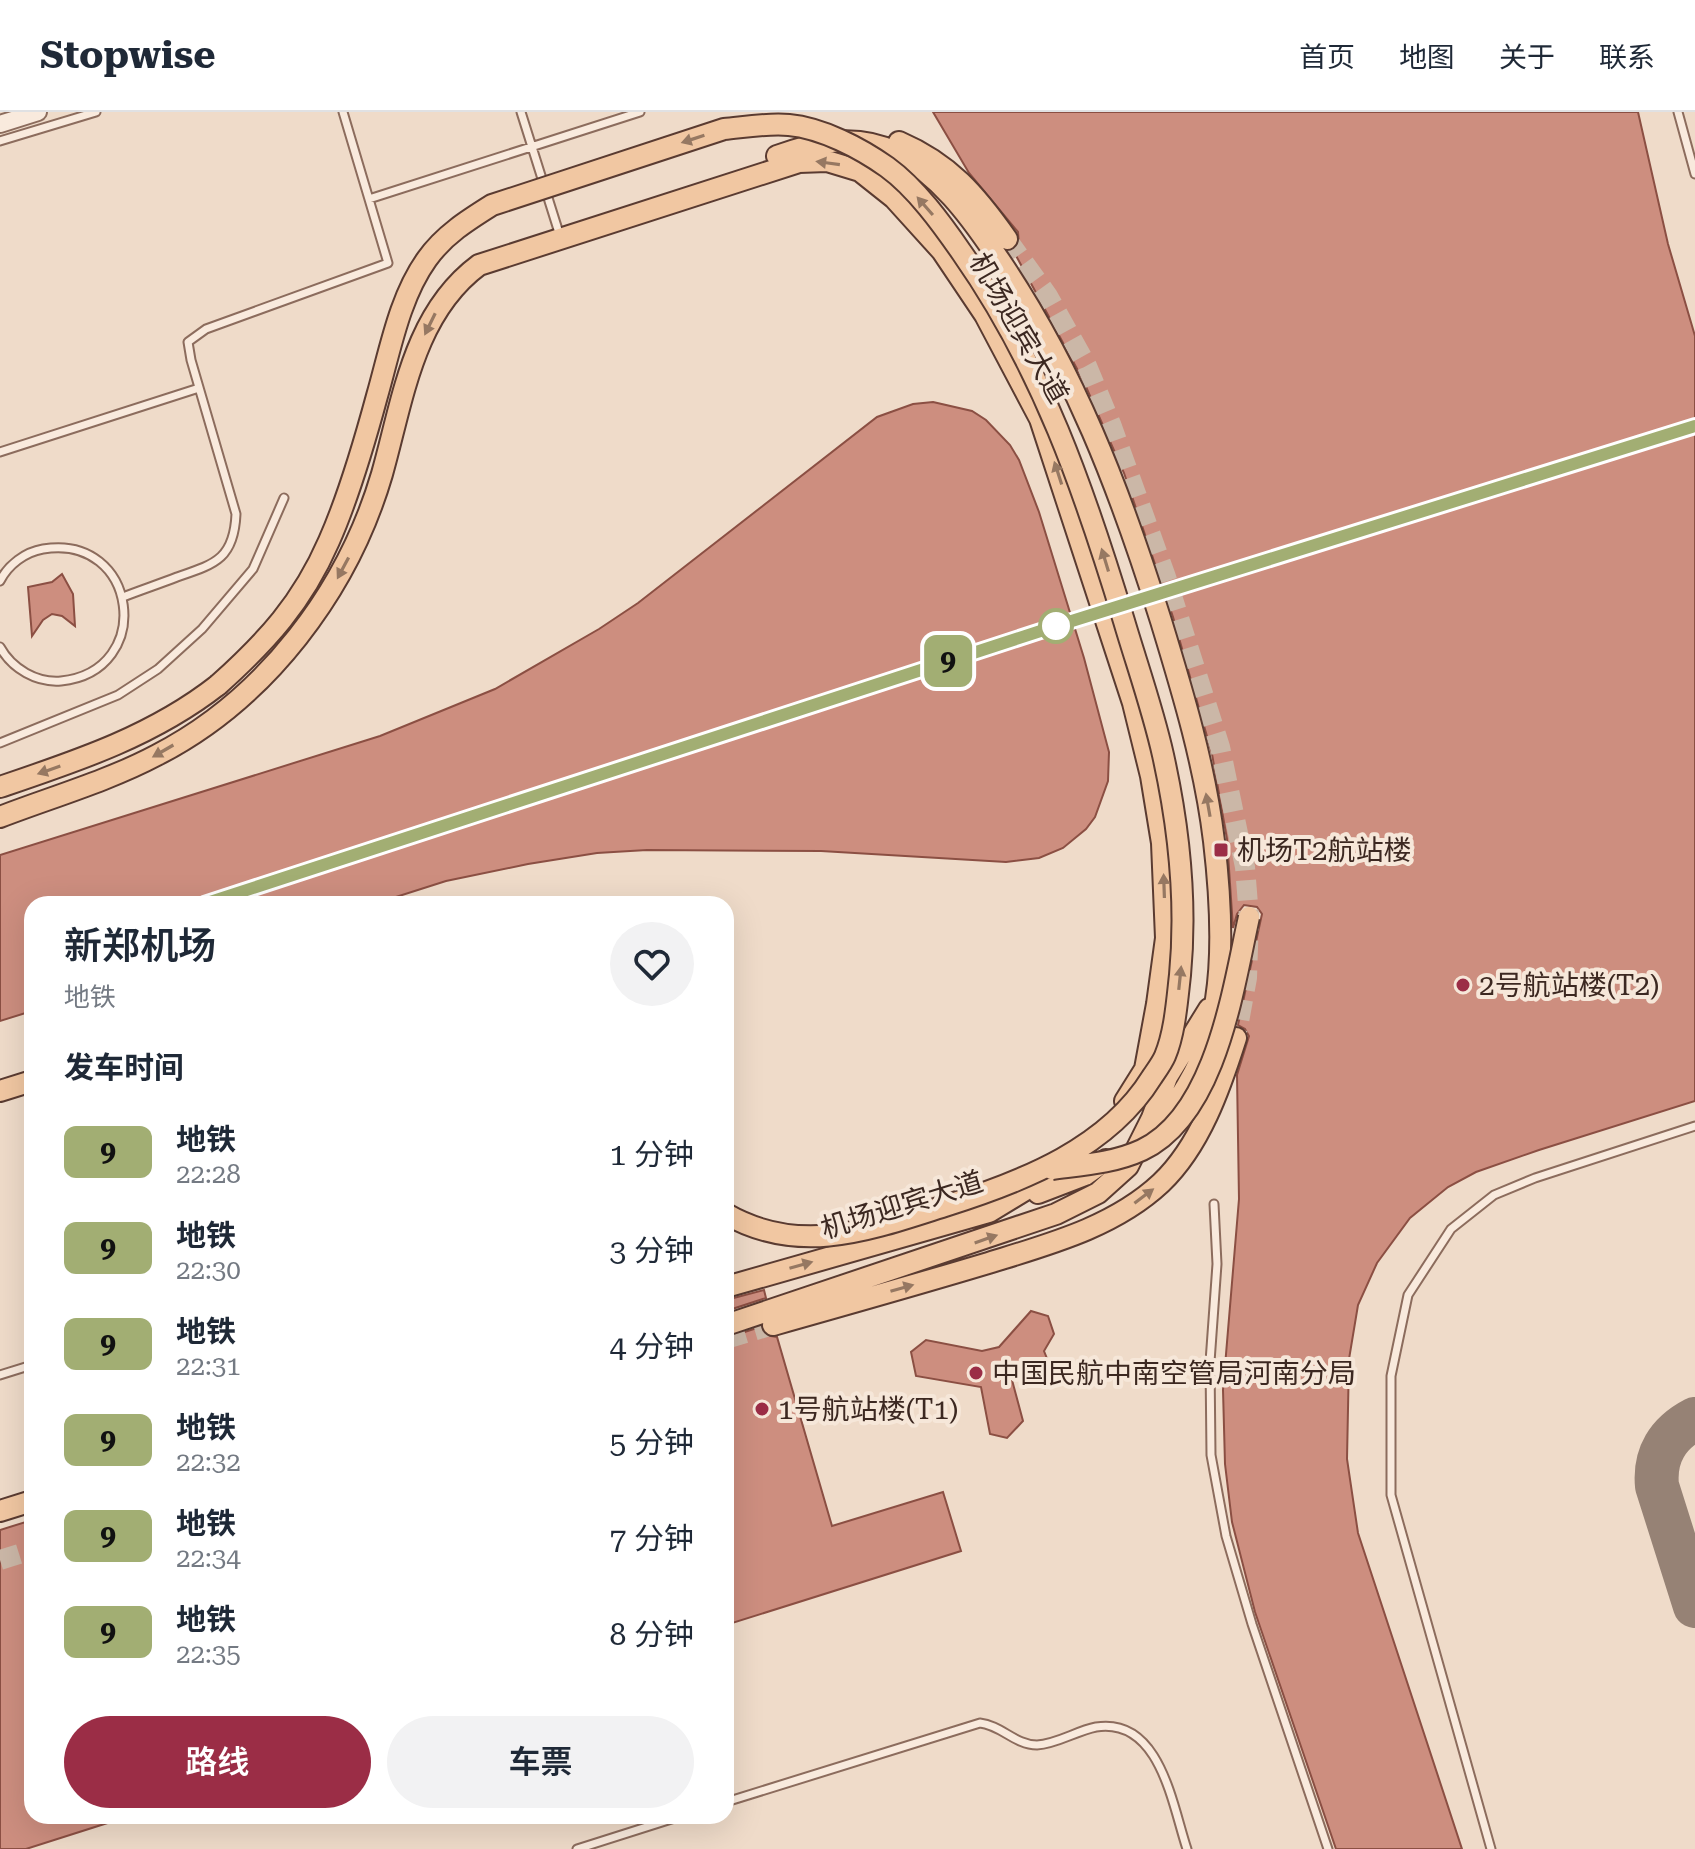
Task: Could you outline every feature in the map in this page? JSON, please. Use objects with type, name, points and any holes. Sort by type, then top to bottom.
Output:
[{"type":"main road","points":[[0,787],[111,748],[162,723],[218,685],[260,647],[286,616],[329,541],[409,290],[427,258],[444,238],[492,205],[724,129],[763,124],[840,127],[891,138],[936,161],[964,183],[1007,239]]},
{"type":"main road","points":[[734,1218],[771,1234],[796,1238],[838,1236],[959,1202],[1040,1170],[1095,1139],[1138,1100],[1165,1057],[1178,998],[1184,913],[1176,825],[1163,752],[1095,524],[1062,435],[1018,342],[949,234],[889,168],[829,136],[793,125]]},
{"type":"main road","points":[[680,200],[737,171],[794,150],[825,142],[861,141],[894,152],[939,182],[977,226],[1021,291],[1096,435],[1134,537],[1202,768],[1220,900],[1216,998],[1203,1054],[1165,1120],[1128,1166],[1098,1193],[1056,1214],[734,1322]]},
{"type":"main road","name":"机场迎宾大道","points":[[0,817],[158,755],[223,710],[274,664],[338,580],[354,547],[371,509],[408,378],[429,321],[461,279],[479,265],[799,162],[827,161],[860,171],[894,198],[942,251],[985,315],[1040,419],[1133,703],[1151,776],[1162,843],[1166,938],[1145,1069],[1114,1119],[1081,1157],[989,1212],[734,1285]]},
{"type":"main road","points":[[1040,1170],[1111,1161],[1144,1149],[1178,1122],[1207,1074],[1222,1036],[1249,917]]},
{"type":"main road","points":[[1128,1166],[1152,1118],[1167,1077],[1216,998]]},
{"type":"main road","points":[[1157,1004],[1167,1077]]},
{"type":"main road","points":[[773,1325],[1067,1238],[1122,1213],[1160,1184],[1182,1159],[1225,1071],[1236,1038]]},
{"type":"main road","points":[[0,1091],[24,1084]]},
{"type":"main road","points":[[989,1212],[1085,1175],[1120,1150],[1152,1118]]},
{"type":"main road","points":[[0,1511],[24,1504]]},
{"type":"street","points":[[0,124],[38,112]]},
{"type":"lane","points":[[0,141],[96,112]]},
{"type":"lane","points":[[123,597],[210,567],[232,544],[236,514],[188,342],[206,329],[388,263],[343,112]]},
{"type":"lane","points":[[521,112],[561,239]]},
{"type":"lane","points":[[369,199],[640,112]]},
{"type":"lane","points":[[1678,112],[1695,174]]},
{"type":"lane","points":[[0,452],[199,388]]},
{"type":"lane","points":[[0,743],[118,695],[158,669],[202,629],[253,569],[284,498]]},
{"type":"lane","points":[[0,581],[19,559],[38,550],[60,547],[81,551],[100,561],[114,577],[123,597],[125,617],[121,637],[111,655],[96,669],[77,678],[57,681],[37,678],[19,669],[0,647]]},
{"type":"lane","points":[[1491,1849],[1391,1495],[1391,1376],[1408,1295],[1451,1229],[1494,1195],[1535,1178],[1695,1126]]},
{"type":"lane","points":[[1214,1204],[1217,1264],[1210,1362],[1211,1455],[1226,1536],[1328,1849]]},
{"type":"lane","points":[[0,1375],[24,1368]]},
{"type":"lane","points":[[734,1800],[980,1723],[1000,1728],[1032,1745],[1093,1728],[1114,1727],[1133,1732],[1152,1750],[1187,1849]]},
{"type":"lane","points":[[577,1849],[656,1824]]},
{"type":"building","name":"2号航站楼(T2)","points":[[933,112],[1638,112],[1668,244],[1695,336],[1695,1101],[1539,1150],[1476,1172],[1448,1187],[1410,1218],[1377,1263],[1358,1305],[1349,1359],[1347,1459],[1358,1533],[1462,1849],[1336,1849],[1255,1612],[1232,1522],[1225,1464],[1223,1390],[1239,1199],[1237,1075],[1249,1036],[1238,1025],[1262,914],[1257,907],[1244,905],[1237,914],[1233,928],[1227,839],[1212,754],[1173,617],[1124,473],[1083,380],[1013,250],[1019,244],[1018,232],[969,173]]},
{"type":"building","points":[[933,402],[972,411],[986,420],[1010,445],[1019,460],[1039,512],[1109,752],[1108,781],[1095,817],[1063,848],[1039,858],[1006,862],[821,851],[647,850],[597,853],[446,881],[399,896],[24,896],[24,1014],[0,1021],[0,855],[380,736],[495,689],[638,603],[877,417],[913,404]]},
{"type":"building","points":[[62,574],[73,594],[75,626],[62,616],[52,614],[43,620],[32,636],[28,587],[52,582]]},
{"type":"building","points":[[764,1290],[766,1298],[734,1308],[734,1298]]},
{"type":"building","name":"中国民航中南空管局河南分局","points":[[1031,1311],[1048,1316],[1054,1334],[1044,1351],[1048,1361],[1045,1371],[1012,1380],[1023,1421],[1007,1438],[990,1434],[981,1387],[916,1376],[911,1352],[926,1340],[982,1351],[999,1347]]},
{"type":"building","name":"1号航站楼(T1)","points":[[760,1327],[765,1335],[777,1337],[832,1526],[943,1492],[961,1551],[734,1622],[734,1335]]},
{"type":"building","points":[[24,1522],[24,1824],[104,1824],[26,1849],[0,1849],[0,1530]]},
{"type":"taxiway","points":[[1695,1419],[1670,1438],[1661,1455],[1657,1475],[1657,1486],[1695,1606]]},
{"type":"tunnel","points":[[1007,239],[1048,296],[1087,366],[1166,577],[1220,747],[1245,867],[1249,917],[1247,978],[1236,1038]]},
{"type":"tunnel","points":[[734,1337],[773,1325]]},
{"type":"tunnel","points":[[0,1560],[24,1552]]},
{"type":"metro line","name":"9","points":[[229,896],[1059,625],[1695,426]]},
{"type":"place","name":"机场T2航站楼","points":[[1221,850]]},
{"type":"place","name":"2号航站楼(T2)","points":[[1463,985]]},
{"type":"place","name":"中国民航中南空管局河南分局","points":[[976,1373]]},
{"type":"place","name":"1号航站楼(T1)","points":[[762,1409]]}]
